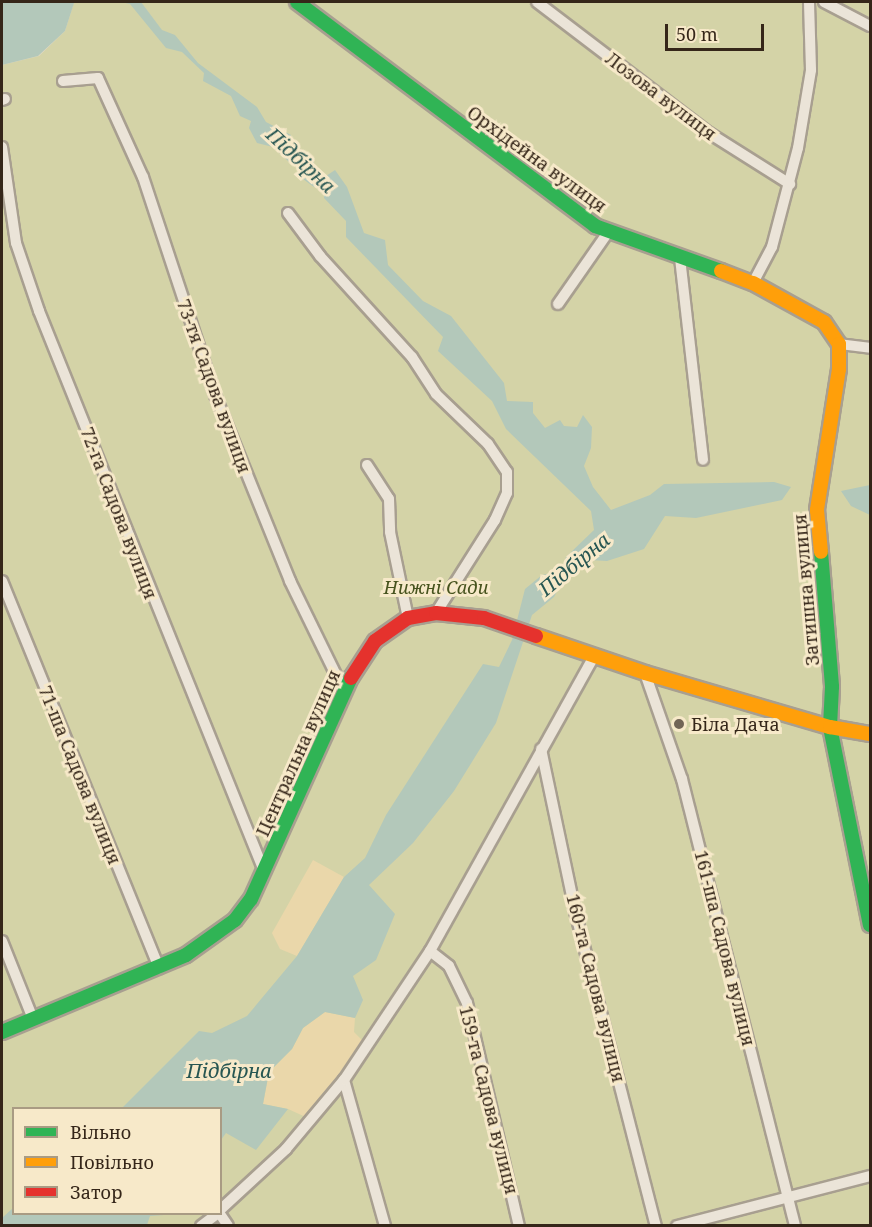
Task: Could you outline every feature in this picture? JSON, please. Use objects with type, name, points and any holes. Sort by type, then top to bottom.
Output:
[{"type":"street","name":"Орхідейна вулиця","points":[[297,2],[595,226],[753,283],[824,322],[839,344]]},
{"type":"street","name":"Лозова вулиця","points":[[537,2],[709,133],[790,184]]},
{"type":"street","points":[[753,283],[772,247],[790,184],[811,70],[808,2]]},
{"type":"street","points":[[824,2],[870,26]]},
{"type":"street","name":"73-тя Садова вулиця","points":[[63,81],[98,78],[143,177],[215,395],[290,581],[343,689]]},
{"type":"street","name":"72-га Садова вулиця","points":[[2,147],[16,243],[39,310],[264,871]]},
{"type":"street","points":[[288,213],[320,256],[412,357],[436,394],[488,444],[507,472],[507,493],[495,520],[436,613]]},
{"type":"street","points":[[558,304],[609,231]]},
{"type":"street","points":[[680,258],[703,460]]},
{"type":"street","points":[[839,344],[870,348]]},
{"type":"street","name":"Затишна вулиця","points":[[839,344],[839,369],[817,510],[832,687],[830,727],[849,836],[870,925]]},
{"type":"street","points":[[367,465],[389,500],[390,532],[408,618]]},
{"type":"street","name":"71-ша Садова вулиця","points":[[2,581],[159,968]]},
{"type":"street","name":"Центральна вулиця","points":[[2,1032],[159,968],[213,939],[235,920],[251,899],[343,689],[375,641],[408,618],[436,613],[484,618],[645,673],[830,727],[870,734]]},
{"type":"street","points":[[222,1209],[286,1149],[344,1080],[430,951],[594,656]]},
{"type":"street","name":"161-ша Садова вулиця","points":[[645,673],[682,779],[795,1226]]},
{"type":"street","name":"160-та Садова вулиця","points":[[541,749],[576,911],[656,1226]]},
{"type":"street","points":[[2,941],[33,1019]]},
{"type":"street","name":"159-та Садова вулиця","points":[[430,951],[449,966],[467,1003],[519,1226]]},
{"type":"street","points":[[344,1080],[385,1226]]},
{"type":"street","points":[[676,1226],[870,1176]]},
{"type":"street","points":[[201,1226],[215,1215]]},
{"type":"green space","name":"Нижні Сади","points":[[74,2],[870,2],[870,1225],[2,1225],[2,65],[39,56],[65,31]]},
{"type":"sand","points":[[313,860],[344,877],[297,956],[280,949],[272,933]]},
{"type":"sand","points":[[325,1012],[355,1018],[354,1032],[367,1045],[310,1119],[288,1109],[263,1104],[269,1072],[292,1049],[303,1028]]},
{"type":"water","points":[[2,2],[74,3],[65,31],[38,56],[2,65]]},
{"type":"water","name":"Підбірна","points":[[121,2],[141,2],[162,30],[175,35],[198,63],[257,107],[266,122],[291,135],[287,147],[293,152],[313,159],[315,167],[326,176],[335,170],[347,187],[364,233],[385,240],[388,265],[423,301],[451,316],[504,383],[507,401],[533,402],[533,413],[545,428],[560,420],[564,426],[577,427],[583,415],[592,427],[591,448],[584,466],[593,487],[611,510],[650,495],[664,484],[774,482],[791,487],[782,500],[696,518],[665,516],[644,549],[607,561],[590,560],[565,577],[554,597],[532,615],[496,723],[454,791],[413,843],[369,885],[395,914],[376,960],[353,976],[363,1000],[355,1018],[325,1012],[303,1028],[292,1049],[269,1072],[263,1104],[288,1109],[256,1150],[226,1133],[222,1139],[222,1107],[123,1107],[199,1031],[212,1033],[247,1016],[297,956],[344,877],[365,858],[386,815],[483,664],[499,667],[512,640],[525,589],[542,575],[561,571],[566,557],[594,530],[591,511],[506,429],[492,401],[438,351],[443,337],[346,237],[346,221],[324,198],[324,185],[314,187],[303,179],[301,166],[289,162],[273,147],[257,143],[249,128],[251,121],[240,116],[231,96],[203,81],[204,73],[182,52],[166,48],[130,4]]},
{"type":"water","points":[[870,485],[870,515],[851,506],[841,491]]},
{"type":"water","points":[[12,1209],[12,1215],[164,1215],[150,1216],[147,1225],[2,1225],[2,1218]]},
{"type":"traffic: fast","points":[[297,2],[595,226],[721,271]]},
{"type":"traffic: fast","points":[[821,552],[832,687],[830,727],[870,925]]},
{"type":"traffic: fast","points":[[2,1032],[186,955],[235,920],[251,899],[351,678]]},
{"type":"traffic: slow","points":[[721,271],[753,283],[824,322],[839,344],[839,369],[817,510],[821,552]]},
{"type":"traffic: slow","points":[[536,636],[645,673],[830,727],[870,734]]},
{"type":"traffic: jam","points":[[351,678],[375,641],[408,618],[436,613],[484,618],[536,636]]},
{"type":"place","name":"Біла Дача","points":[[679,724]]}]
